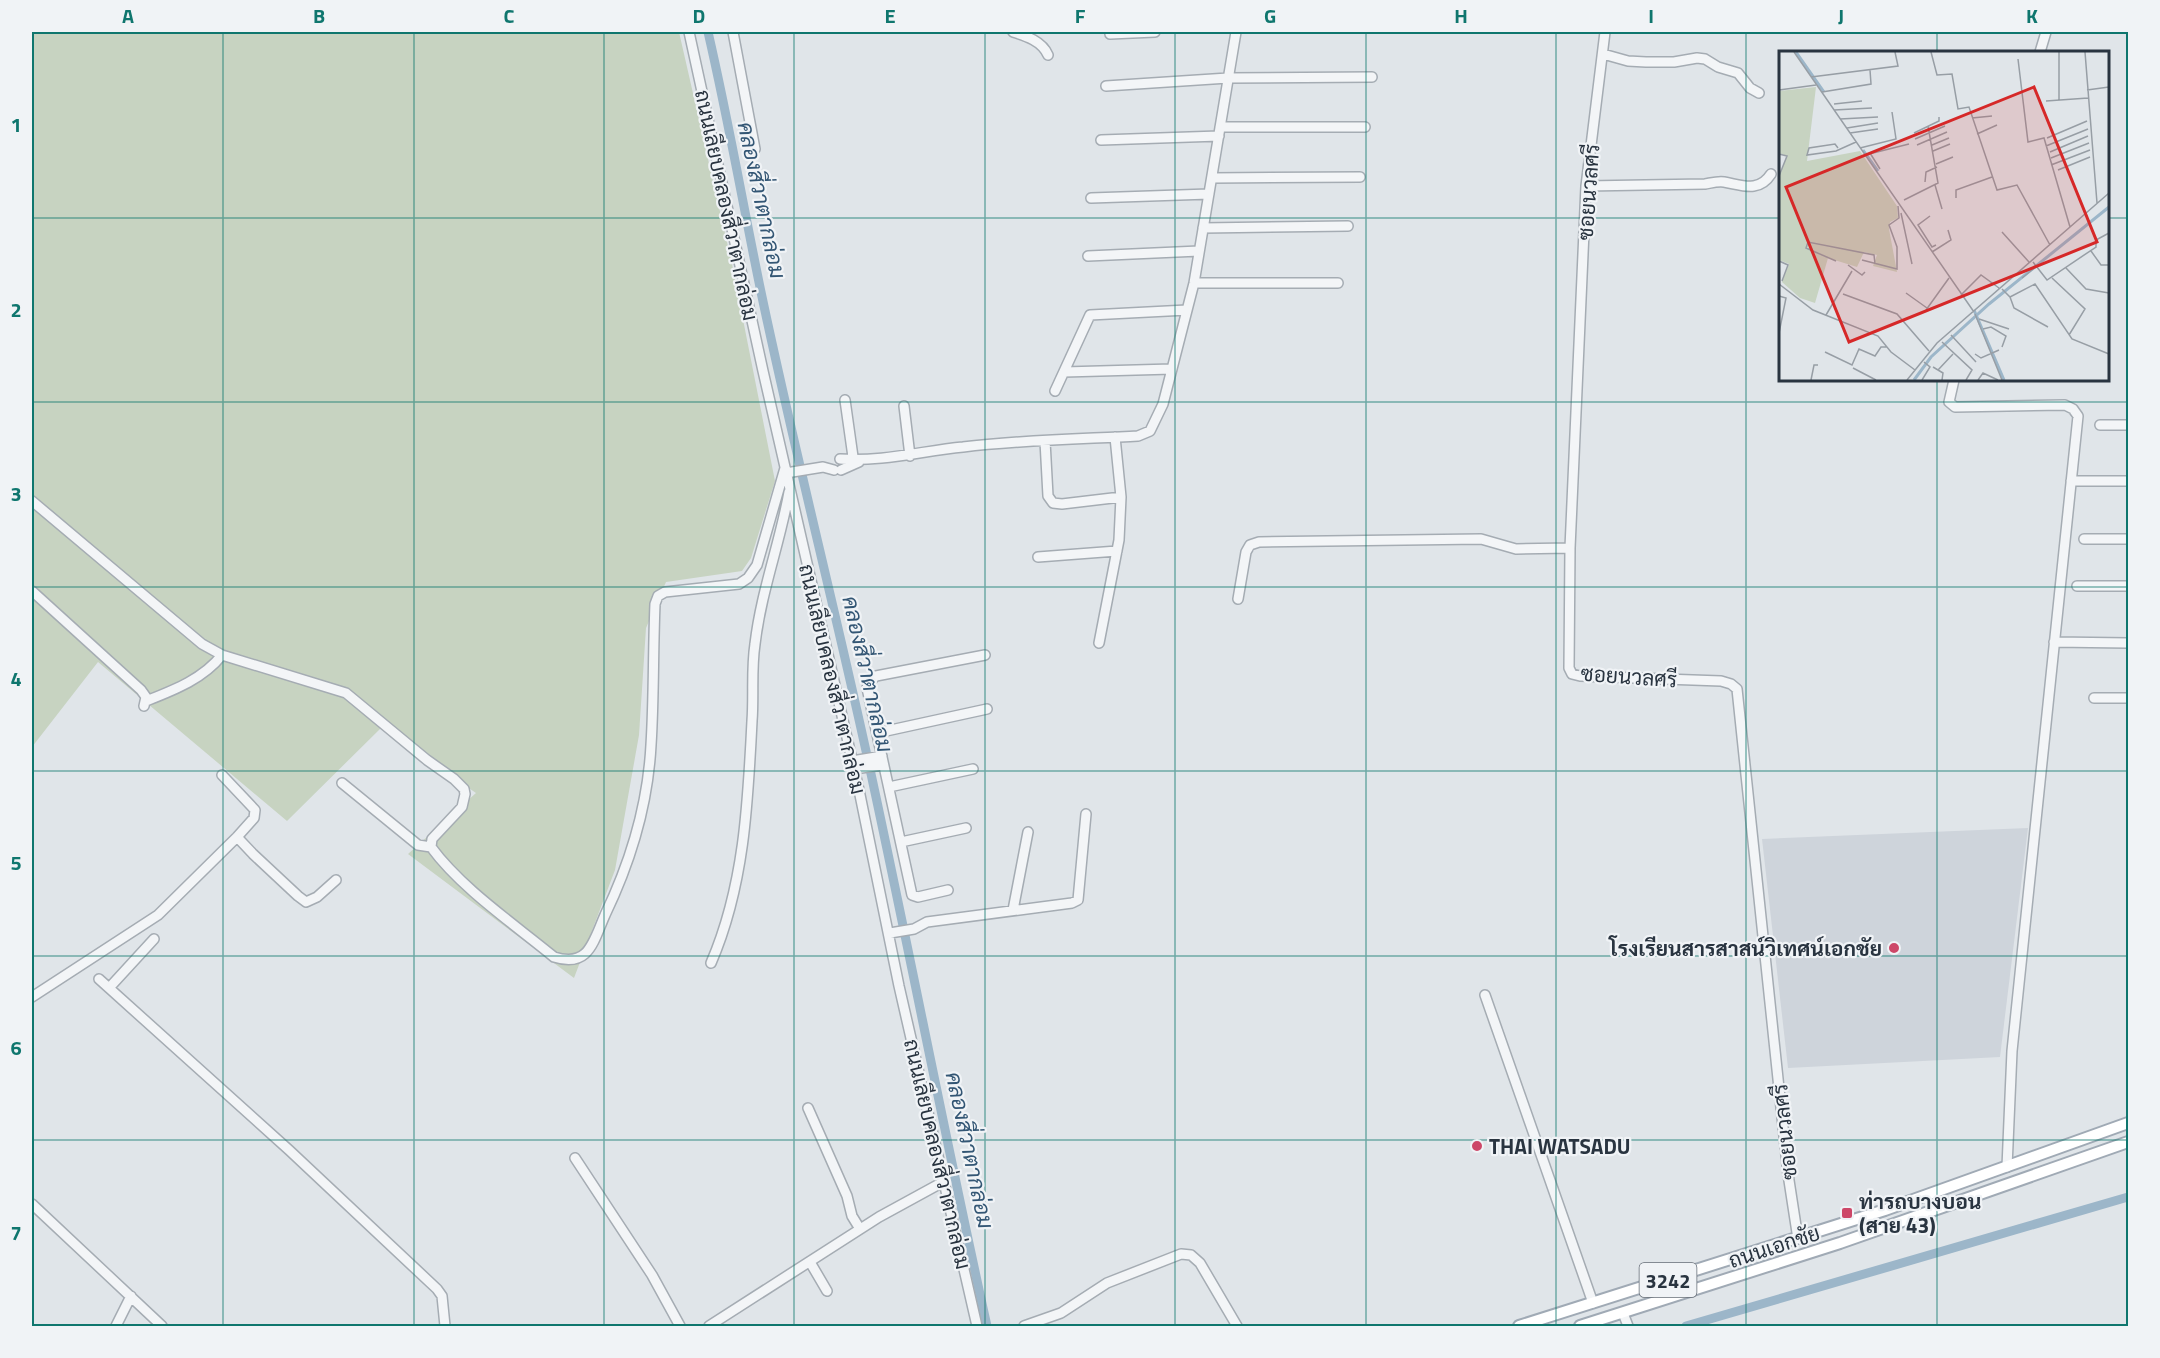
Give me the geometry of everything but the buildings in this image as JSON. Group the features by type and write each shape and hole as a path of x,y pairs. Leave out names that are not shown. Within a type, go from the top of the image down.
{"main road":[{"name":"ถนนเอกชัย","path":"1519,1326 1798,1239 2128,1123"},
{"name":"ถนนเอกชัย","path":"1580,1326 1917,1217 2128,1142"}],"street":[{"name":"ถนนเลียบคลองสี่วาตากล่อม","path":"689,32 789,487 894,933 943,1182 977,1326"},
{"path":"733,32 755,149"},
{"path":"1013,32 1028,37 1045,48 1048,55"},
{"path":"1110,34 1155,32"},
{"path":"342,783 418,845 431,847 456,876 554,957 567,961 577,960 585,955 614,897 638,828 646,789 651,746 654,604 658,596 665,592 739,584 748,578 757,565 786,471 910,456 962,447 1137,436 1150,431 1163,405 1194,283 1236,32"},
{"name":"ซอยนวลศรี","path":"1605,32 1586,186 1570,548 1569,668 1572,674 1580,676 1721,681 1737,688 1788,1174 1798,1239"},
{"path":"2040,51 2046,32"},
{"path":"1603,54 1628,61 1646,62 1705,59 1718,67 1738,73 1750,88 1759,93"},
{"path":"1106,86 1228,78 1372,77"},
{"path":"1101,140 1219,131 1365,128"},
{"path":"1586,186 1717,182 1735,186 1760,186 1767,182 1771,174"},
{"path":"1212,177 1360,177"},
{"path":"1091,198 1209,194"},
{"path":"1203,228 1348,226"},
{"path":"1088,256 1199,251"},
{"path":"1194,283 1338,283"},
{"path":"1055,391 1090,315 1187,310"},
{"path":"1064,372 1172,369"},
{"path":"1954,381 1949,402 1955,407 2065,405 2073,409 2078,416 2012,1051 2007,1167"},
{"path":"845,400 856,462"},
{"path":"904,406 910,456"},
{"path":"2100,425 2128,425"},
{"path":"1099,643 1117,550 1121,497 1116,437"},
{"path":"1045,441 1048,496 1053,503 1121,497"},
{"path":"2071,481 2128,481"},
{"path":"711,963 723,936 740,872 753,719 754,645 789,487"},
{"path":"32,501 202,644 222,655 346,693 427,760 454,779 464,789 462,807 432,839 431,847"},
{"path":"1238,599 1246,552 1250,545 1259,542 1481,538 1516,549 1570,548"},
{"path":"2084,539 2128,539"},
{"path":"1038,557 1117,550"},
{"path":"2077,586 2128,586"},
{"path":"32,591 141,690 145,704 197,678 214,665 222,655"},
{"path":"2054,642 2128,643"},
{"path":"948,890 918,897 912,895 889,787 878,761 877,733 867,688 869,682 876,676 985,655"},
{"path":"2094,698 2128,698"},
{"path":"877,733 987,709"},
{"path":"856,765 878,761"},
{"path":"889,787 973,769"},
{"path":"32,997 158,915 254,818 255,810 222,775"},
{"path":"894,933 914,929 927,922 1072,903 1078,900 1086,814"},
{"path":"902,842 966,828"},
{"path":"1013,910 1028,832"},
{"path":"237,837 298,897 306,902 317,897 336,879"},
{"path":"109,988 154,939"},
{"path":"99,979 289,1150 437,1289 442,1296 445,1326"},
{"path":"1485,995 1593,1303"},
{"path":"808,1108 846,1196 852,1216 860,1229"},
{"path":"575,1158 652,1275 680,1326"},
{"path":"709,1326 860,1229 943,1182"},
{"path":"32,1204 162,1326"},
{"path":"1024,1326 1061,1313 1107,1283 1180,1254 1191,1255 1200,1263 1236,1326"},
{"path":"810,1262 827,1291"},
{"path":"116,1326 131,1296"},
{"path":"1623,1313 1628,1326"}],"shaded area":[{"name":"โรงเรียนสารสาสน์วิเทศน์เอกชัย","path":"2028,828 2000,1057 1788,1068 1762,839"}],"green space":[{"path":"32,32 679,32 732,264 775,481 751,558 742,571 666,582 646,628 639,735 615,870 574,978 408,854 476,793 381,728 287,821 98,662 32,747"}],"waterway":[{"name":"คลองสี่วาตากล่อม","path":"708,32 761,292 868,760 987,1326"},
{"path":"1686,1326 2128,1197"}],"place":[{"name":"โรงเรียนสารสาสน์วิเทศน์เอกชัย","path":"1894,948"},
{"name":"THAI WATSADU","path":"1477,1146"},
{"name":"ท่ารถบางบอน (สาย 43)","path":"1847,1213"}]}
